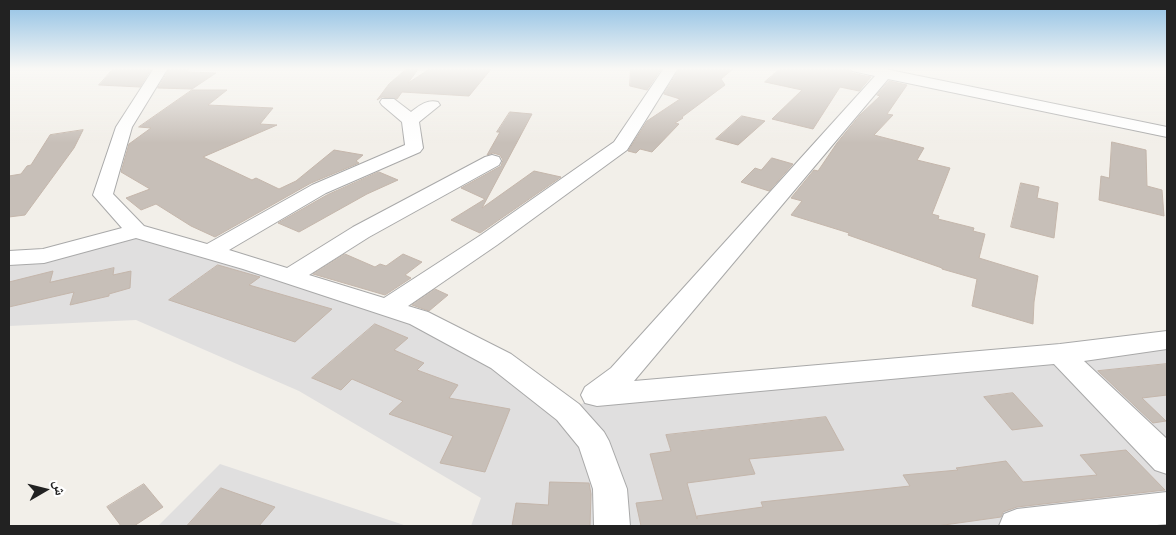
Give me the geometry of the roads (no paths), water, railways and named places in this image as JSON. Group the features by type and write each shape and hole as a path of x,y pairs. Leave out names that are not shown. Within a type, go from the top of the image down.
{"street":[{"path":"145,93 124,127 102,195 136,231 290,276 419,318 501,361 568,412 592,442 610,489 612,526"},
{"path":"387,308 489,240 621,146 655,93"},
{"path":"568,412 597,395 621,376 868,93"},
{"path":"977,93 1167,132"},
{"path":"210,252 319,189 414,148 410,120 388,102"},
{"path":"410,120 432,105"},
{"path":"290,276 361,232 492,161"},
{"path":"9,258 44,256 136,231"},
{"path":"597,395 1060,354 1167,340"},
{"path":"1060,354 1167,460"},
{"path":"1017,526 1167,508"}]}
